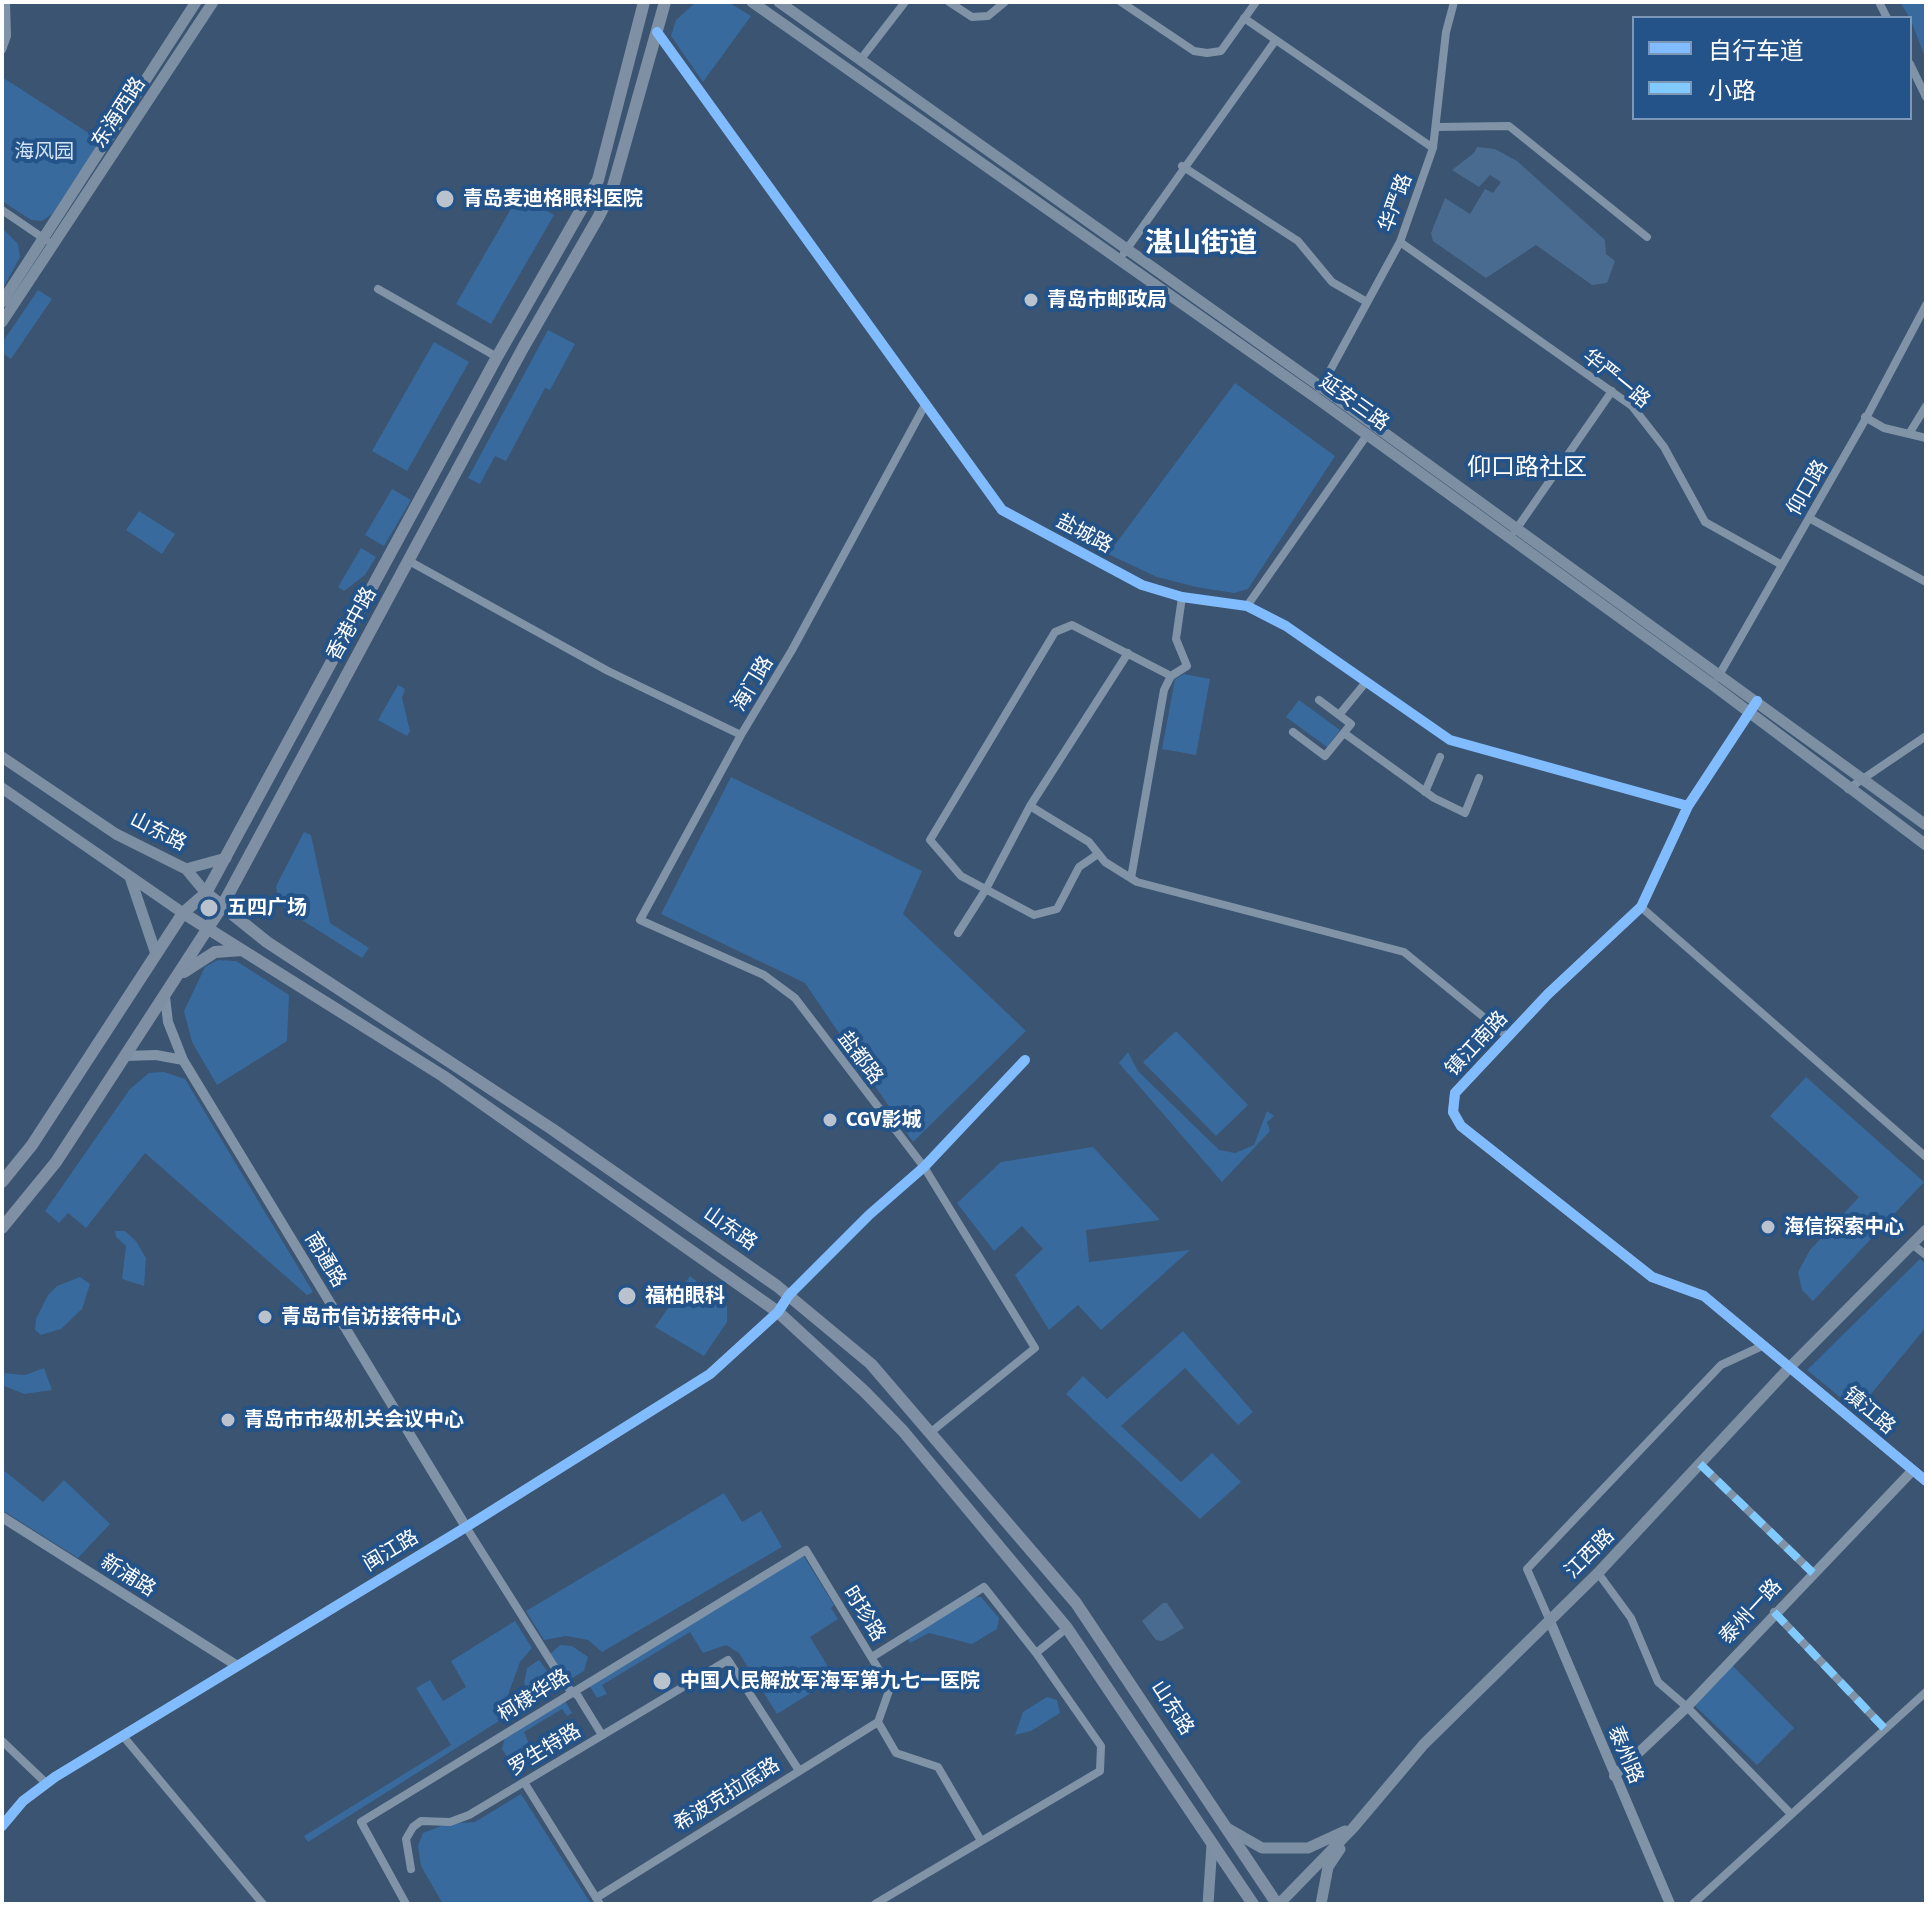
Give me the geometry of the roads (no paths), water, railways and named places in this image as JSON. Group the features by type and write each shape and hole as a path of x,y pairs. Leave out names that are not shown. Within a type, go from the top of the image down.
{"main road":[{"name":"东海西路","path":"2,322 48,241 196,2"},
{"name":"东海西路","path":"2,302 48,241 213,2"},
{"name":"香港中路","path":"2,1182 32,1145 183,913 206,893 497,357 598,180 644,2"},
{"path":"664,8 672,2"},
{"name":"延安三路","path":"752,2 1119,260 1318,392 1367,435 1513,534"},
{"name":"延安三路","path":"779,2 1127,248 1513,534 1716,679 1757,701 1926,825"},
{"name":"香港中路","path":"2,1228 56,1162 181,974 221,908 612,190 664,8"},
{"name":"延安三路","path":"1716,679 1750,713 1926,845"},
{"name":"山东路","path":"2,757 116,834 186,869 221,908 552,1129 789,1295 871,1364 1076,1603 1278,1904"},
{"name":"山东路","path":"2,788 131,880 421,1061 778,1312 903,1431 1067,1628 1253,1904"},
{"path":"186,869 226,858"},
{"path":"131,880 156,954"},
{"path":"181,974 215,952 242,950"},
{"name":"江西路","path":"1278,1904 1353,1828 1424,1744 1598,1573 1789,1368 1926,1230"},
{"path":"1226,1827 1262,1848 1308,1848 1353,1828"},
{"path":"1321,1904 1328,1867 1353,1828"},
{"path":"1208,1904 1212,1845"}],"street":[{"path":"2,50 7,36 6,2"},
{"path":"861,59 905,2"},
{"path":"949,2 972,17 988,16 1005,2"},
{"path":"1121,2 1194,51 1207,53 1221,51 1254,5"},
{"name":"华严路","path":"1318,392 1400,242 1433,148 1446,32 1454,2"},
{"path":"1244,18 1433,148"},
{"name":"盐城路","path":"657,32 1002,510 1142,585 1182,597 1247,606 1286,626 1450,740 1688,806"},
{"path":"1119,260 1182,166 1275,41"},
{"path":"1912,68 1926,97"},
{"path":"1436,127 1509,126 1647,237"},
{"path":"1182,166 1298,241 1332,282 1367,302"},
{"path":"2,210 48,241"},
{"name":"华严一路","path":"1400,242 1632,406 1664,447 1705,522 1782,565"},
{"path":"378,289 497,357"},
{"name":"仰口路","path":"1716,679 1926,305"},
{"path":"1513,534 1612,391"},
{"name":"海门路","path":"409,561 608,671 741,735 792,650 925,405"},
{"path":"1909,434 1926,406"},
{"path":"1865,417 1884,428 1926,438"},
{"path":"1247,606 1367,435"},
{"path":"1809,518 1926,582"},
{"path":"1131,878 1164,690 1171,676 1187,666 1176,639 1182,597"},
{"path":"1098,854 1079,867 1057,909 1034,915 961,876 930,840 1055,632 1072,625 1171,676"},
{"path":"958,933 986,889 1030,806 1128,653"},
{"path":"1339,715 1366,682"},
{"path":"1293,732 1325,756 1344,733 1351,724 1319,700"},
{"name":"镇江南路","path":"1757,701 1688,806 1641,907 1455,1093 1453,1112 1461,1126 1652,1277 1704,1296 1789,1368"},
{"path":"1344,733 1425,792 1465,813 1479,778"},
{"name":"盐都路","path":"741,735 729,763 640,920 764,975 795,998 924,1167 1035,1348 931,1432"},
{"path":"1848,789 1926,736"},
{"path":"1425,792 1440,757"},
{"path":"1030,806 1089,842 1098,854 1131,878 1404,952 1508,1037"},
{"path":"1641,907 1926,1157"},
{"name":"南通路","path":"165,997 168,1022 183,1060 466,1527"},
{"path":"126,1056 156,1055 183,1060"},
{"path":"869,1215 924,1167 1025,1060"},
{"path":"1912,1244 1926,1255"},
{"path":"789,1295 824,1259"},
{"name":"闽江路","path":"2,1826 23,1801 46,1783 710,1374 778,1312 789,1295"},
{"path":"1549,1619 1527,1569 1721,1365 1762,1346"},
{"name":"镇江路","path":"1789,1368 1926,1481"},
{"path":"1700,1464 1813,1573"},
{"name":"泰州一路","path":"1614,1776 1687,1707 1774,1612 1913,1470"},
{"name":"新浦路","path":"2,1517 236,1665"},
{"path":"466,1527 602,1735"},
{"name":"柯棣华路","path":"406,1904 361,1822 806,1550"},
{"name":"时珍路","path":"806,1550 890,1688 878,1722"},
{"path":"1598,1573 1631,1618 1658,1682 1687,1707 1791,1814"},
{"path":"872,1657 984,1587 1036,1653 1101,1746 1100,1771 980,1839 875,1904"},
{"path":"1774,1612 1885,1729"},
{"name":"泰州路","path":"1549,1619 1666,1902"},
{"path":"1036,1653 1067,1628"},
{"name":"罗生特路","path":"411,1869 406,1839 421,1821 459,1820 728,1660 798,1769"},
{"path":"1693,1904 1926,1692"},
{"path":"878,1722 896,1753 938,1767 980,1839"},
{"name":"希波克拉底路","path":"598,1901 798,1769 878,1722"},
{"path":"123,1736 263,1904"},
{"path":"2,1741 46,1783"},
{"path":"524,1782 598,1901"}],"tunnel":[{"path":"824,1259 869,1215"}],"place":[{"name":"青岛麦迪格眼科医院","path":"445,199"},
{"name":"青岛市邮政局","path":"1031,300"},
{"name":"五四广场","path":"209,908"},
{"name":"CGV影城","path":"830,1120"},
{"name":"海信探索中心","path":"1768,1227"},
{"name":"福柏眼科","path":"627,1296"},
{"name":"青岛市信访接待中心","path":"265,1317"},
{"name":"青岛市市级机关会议中心","path":"228,1420"},
{"name":"中国人民解放军海军第九七一医院","path":"662,1681"}],"district":[{"name":"湛山街道","path":"1201,244"},
{"name":"仰口路社区","path":"1527,468"}],"park label":[{"name":"海风园","path":"44,152"}]}
